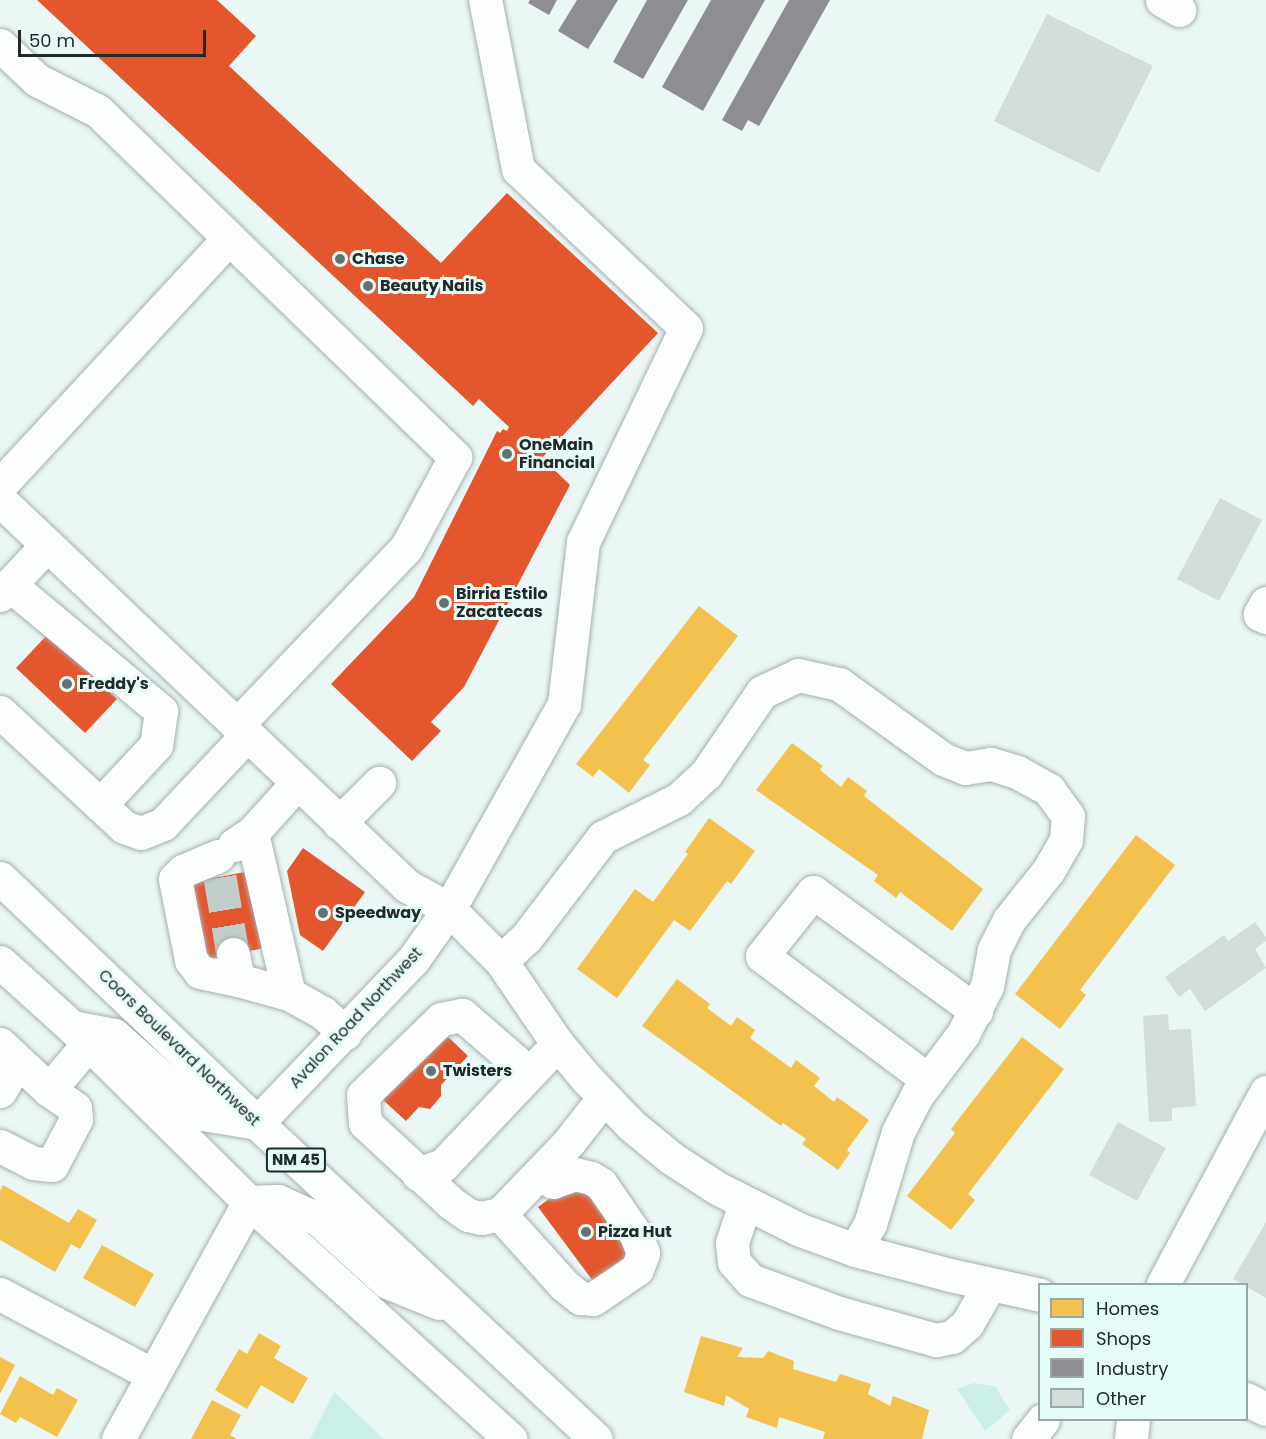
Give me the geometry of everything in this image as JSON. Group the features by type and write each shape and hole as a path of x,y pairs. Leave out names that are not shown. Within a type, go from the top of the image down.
{"main road":[{"name":"Avalon Road Northwest","path":"257,1123 413,960 449,909 564,704 583,542 686,328 518,169 485,0"},
{"path":"0,45 37,80 98,111 455,457 406,548 242,730 162,824 141,833 124,827 0,712"},
{"path":"0,485 230,238"},
{"path":"0,500 406,886 449,909 501,961 557,1043 604,1097 631,1125 671,1158 745,1203 798,1229 855,1250 1038,1295"},
{"path":"47,545 5,590 161,711 156,745 100,805"},
{"path":"1266,603 1260,614 1266,617"},
{"path":"501,961 526,938 603,837 679,799 706,774 762,692 798,675 839,684 943,759 965,768 991,764 1017,772 1049,789 1068,816 1066,840 1048,871 1009,920 994,950 987,986 963,1034 917,1095 898,1132 870,1224 855,1250"},
{"path":"297,783 219,867 183,871 175,879 191,960 200,972 235,967 322,1013 345,1033"},
{"path":"339,823 379,783"},
{"path":"252,833 289,994"},
{"name":"Coors Boulevard Northwest","path":"0,878 257,1123 596,1439"},
{"path":"928,1080 762,956 813,892 976,1011"},
{"path":"0,962 80,1036 249,1202 510,1439"},
{"path":"529,1073 462,1015 441,1019 363,1095 366,1122 418,1174 468,1215 481,1218 500,1214 568,1142 604,1097"},
{"path":"80,1036 114,1035 203,1114 257,1123"},
{"path":"50,1090 80,1036"},
{"path":"418,1174 443,1165 557,1043"},
{"path":"0,1091 9,1052 50,1090 75,1108 76,1119 52,1165 33,1163 0,1146"},
{"path":"1164,1283 1266,1092"},
{"path":"500,1214 564,1286 580,1298 593,1299 638,1269 643,1254 636,1235 601,1184 591,1178 575,1174 553,1182 538,1174"},
{"path":"249,1202 278,1201 318,1219 387,1282 457,1311"},
{"path":"118,1439 151,1374 249,1202"},
{"path":"745,1203 732,1243 734,1262 750,1280 839,1313 936,1340 952,1337 967,1324 990,1284"},
{"path":"0,1294 151,1374"},
{"path":"1248,1400 1266,1409"},
{"path":"1028,1439 1042,1421"},
{"path":"1131,1439 1133,1421"}],"shaded area":[{"path":"974,1383 995,1386 1010,1410 985,1431 957,1389"},
{"path":"334,1392 384,1439 310,1439"}],"building: Homes":[{"path":"699,606 738,636 643,760 650,765 629,793 599,769 593,777 576,764"},
{"path":"792,743 823,766 820,770 841,787 848,777 867,791 864,796 983,889 952,931 900,892 896,898 874,881 878,875 756,790"},
{"path":"709,818 755,851 731,884 727,881 690,931 674,920 617,998 577,969 635,889 653,902 688,854 685,852"},
{"path":"1136,835 1175,865 1080,990 1086,995 1060,1029 1015,994"},
{"path":"677,979 710,1004 707,1008 731,1026 737,1017 755,1030 750,1038 791,1068 796,1060 820,1078 814,1086 834,1102 837,1097 869,1120 847,1150 850,1153 838,1170 802,1144 806,1139 783,1123 781,1126 642,1026"},
{"path":"1022,1037 1064,1069 968,1194 975,1200 951,1230 907,1196 955,1133 951,1129"},
{"path":"3,1185 69,1223 78,1209 97,1220 80,1249 71,1244 55,1272 0,1240 0,1191"},
{"path":"102,1245 154,1274 135,1307 83,1278"},
{"path":"259,1333 281,1346 274,1358 308,1378 293,1404 261,1385 247,1409 215,1390 239,1349 247,1354"},
{"path":"701,1336 743,1348 737,1357 763,1358 768,1351 794,1361 793,1369 836,1382 840,1374 871,1384 868,1394 890,1406 893,1396 929,1410 922,1439 823,1439 825,1432 779,1417 777,1428 746,1417 749,1409 726,1395 724,1406 684,1392"},
{"path":"0,1357 15,1365 0,1394"},
{"path":"20,1376 53,1395 57,1388 78,1400 57,1437 20,1417 16,1423 0,1414"},
{"path":"212,1400 241,1415 230,1435 237,1439 191,1439"}],"building: Shops":[{"path":"37,0 217,0 256,36 229,66 441,263 507,193 658,333 542,458 570,485 464,687 431,722 441,731 412,761 331,684 414,597 497,431 500,433 503,429 507,431 509,427 479,399 473,406"},
{"name":"Freddy's","path":"48,634 117,699 85,733 16,668"},
{"name":"Speedway","path":"303,848 365,892 323,951 300,935 287,871"},
{"path":"250,871 265,948 197,961 183,884"},
{"name":"Twisters","path":"444,1033 468,1056 441,1085 441,1096 430,1109 419,1107 406,1121 382,1099"},
{"name":"Pizza Hut","path":"577,1179 634,1257 596,1285 538,1207"}],"building: Industry":[{"path":"530,0 557,0 549,15 528,3"},
{"path":"577,0 618,0 588,49 558,31"},
{"path":"647,0 688,0 643,79 613,62"},
{"path":"711,0 765,0 703,111 662,87"},
{"path":"789,0 830,0 759,126 748,120 742,131 722,120"}],"building: Other":[{"path":"1047,14 1153,66 1099,173 994,121"},
{"path":"1220,498 1262,520 1219,601 1177,579"},
{"path":"1255,922 1266,937 1266,941 1255,949 1266,968 1205,1011 1190,989 1179,997 1165,977 1224,935 1228,941"},
{"path":"1168,1014 1169,1030 1191,1029 1196,1106 1172,1108 1172,1121 1149,1122 1143,1016"},
{"path":"1118,1122 1166,1148 1137,1201 1089,1175"},
{"path":"1266,1222 1266,1298 1248,1288 1248,1283 1240,1283 1233,1279"}],"tunnel":[{"path":"220,877 233,954"}],"place":[{"name":"Chase","path":"340,259"},
{"name":"Beauty Nails","path":"368,286"},
{"name":"OneMain Financial","path":"507,454"},
{"name":"Birria Estilo Zacatecas","path":"444,603"},
{"name":"Freddy's","path":"67,684"},
{"name":"Speedway","path":"323,913"},
{"name":"Twisters","path":"431,1071"},
{"name":"Pizza Hut","path":"586,1232"}]}
